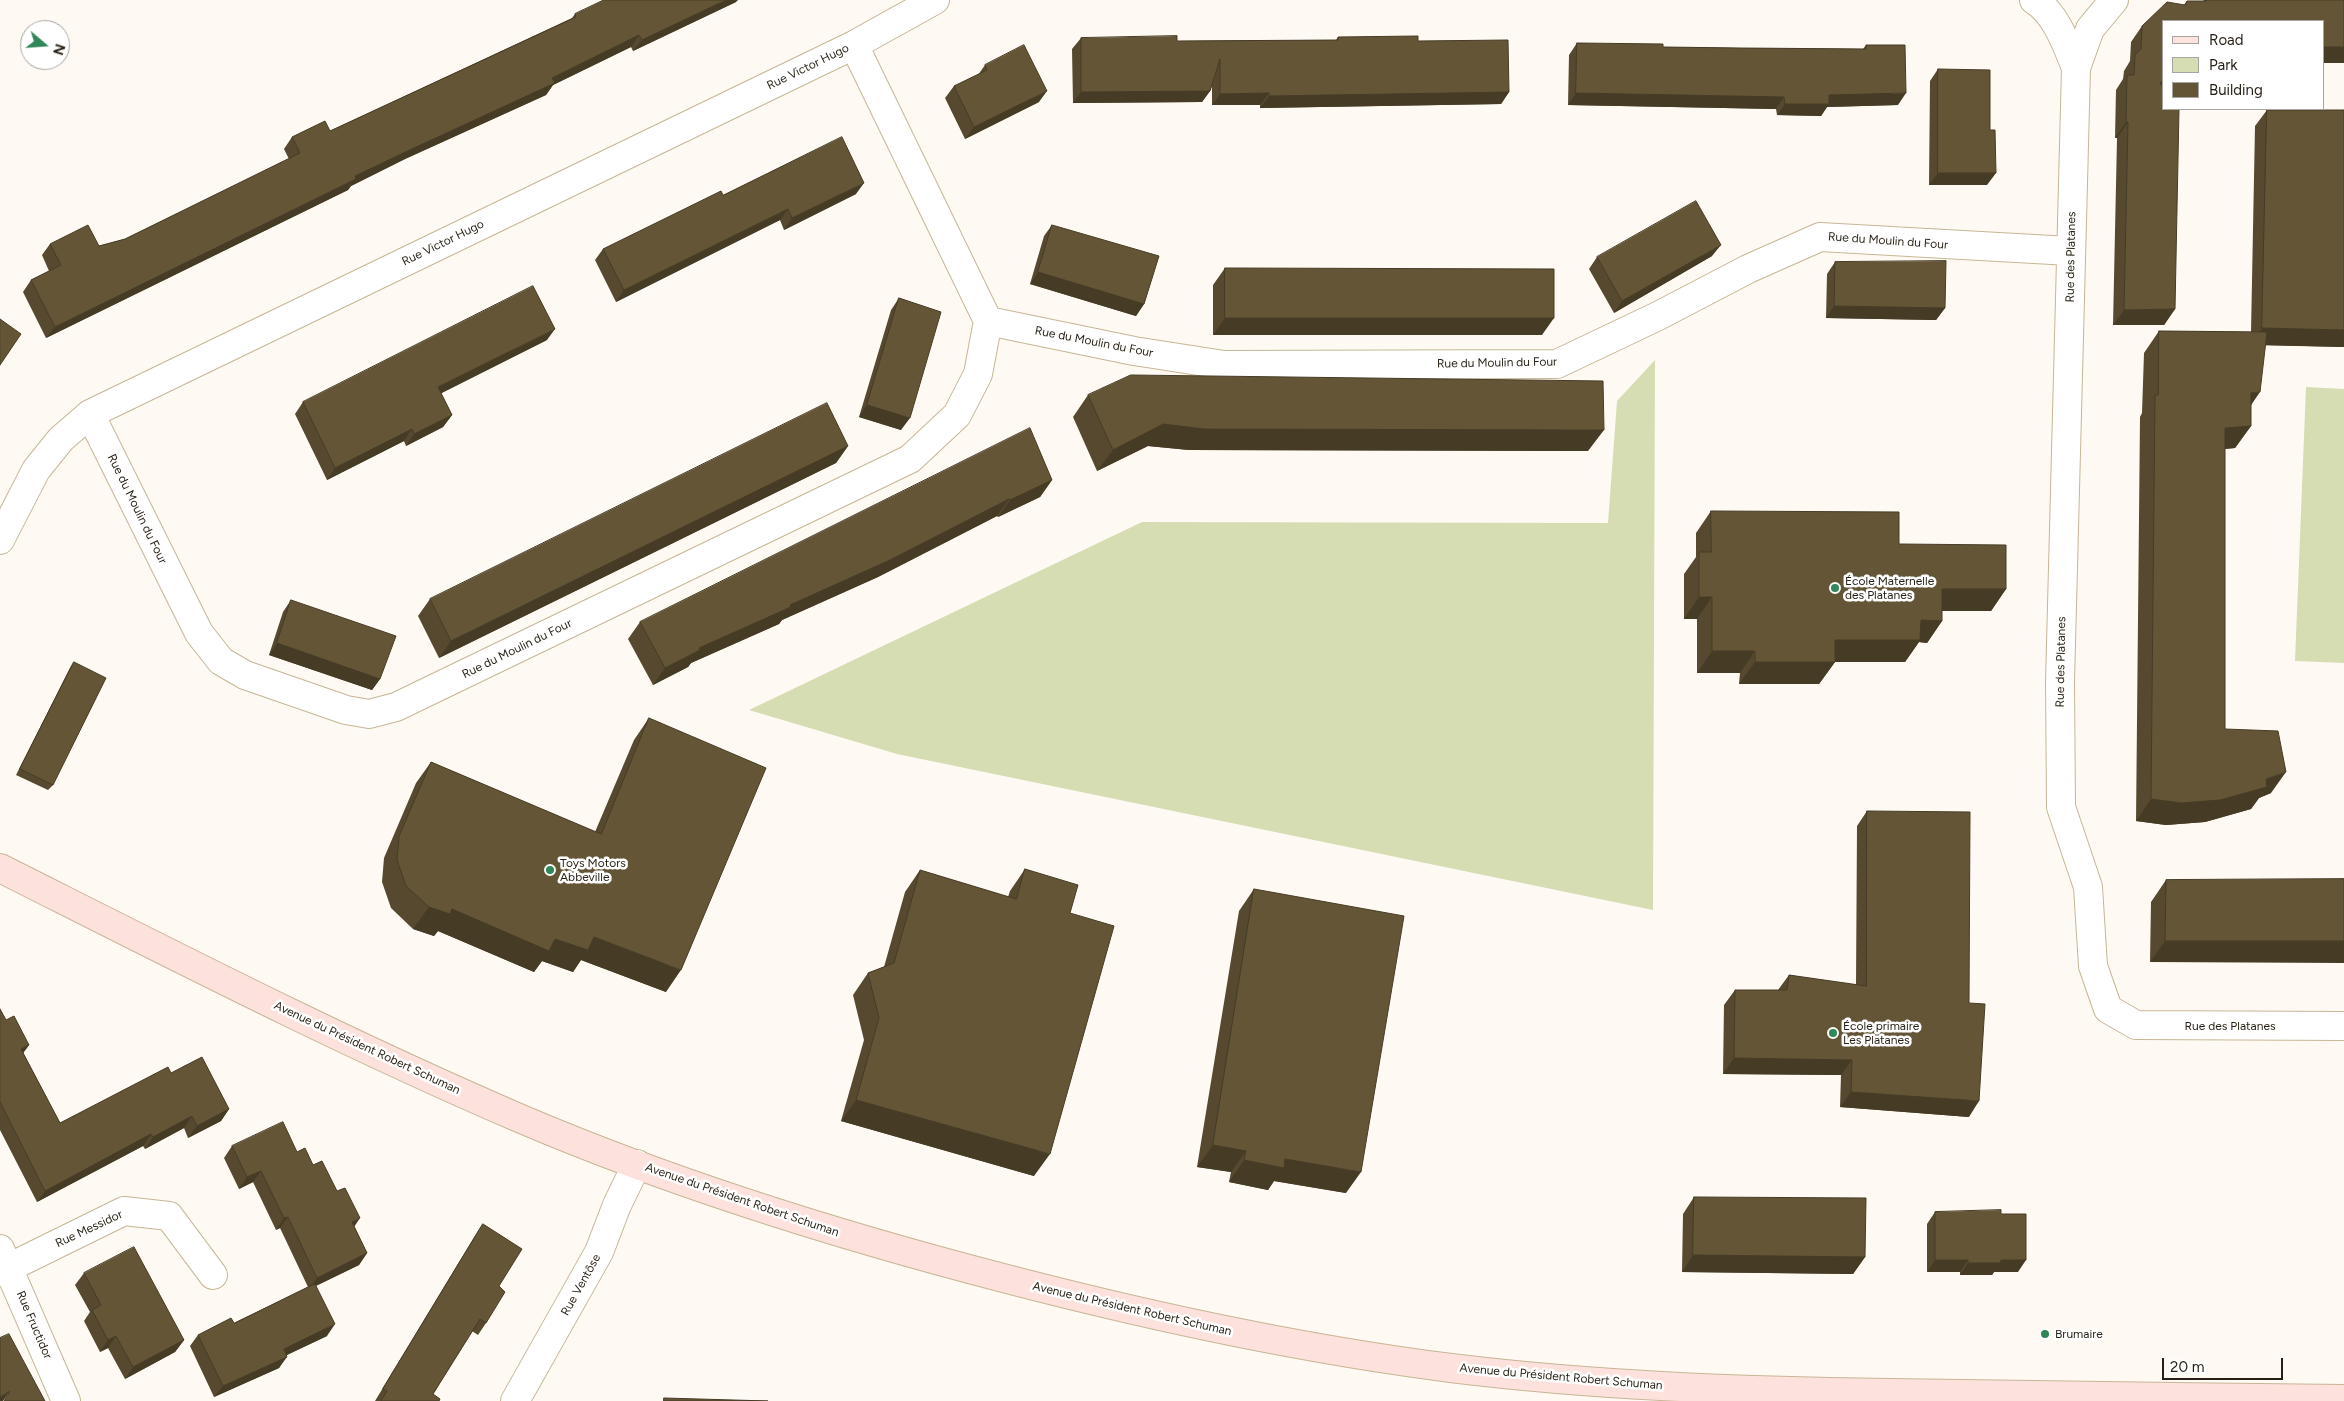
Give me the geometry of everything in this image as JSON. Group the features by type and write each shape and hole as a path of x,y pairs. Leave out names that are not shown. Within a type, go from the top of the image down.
{"street":[{"name":"Rue Victor Hugo","path":"0,540 36,470 60,439 90,414 854,45 935,0"},
{"name":"Rue des Platanes","path":"2034,0 2041,4 2061,33 2076,68"},
{"name":"Rue des Platanes","path":"2114,0 2090,28 2076,68 2060,682 2061,807 2088,886 2093,966 2108,1009 2136,1025 2344,1026"},
{"path":"854,45 988,321"},
{"name":"Rue du Moulin du Four","path":"90,414 198,633 221,661 245,675 346,710 369,714 396,707 910,459 957,415 978,374 988,321 1134,352 1224,364 1557,364 1658,316 1748,269 1820,237 2070,251"},
{"name":"Avenue du Président Robert Schuman","path":"0,868 254,996 407,1068 524,1120 637,1164 796,1220 950,1265 1104,1304 1235,1334 1449,1368 1727,1396 2344,1399"},
{"name":"Rue Ventôse","path":"515,1401 599,1252 617,1205 637,1164"},
{"name":"Rue Messidor","path":"3,1263 124,1211 169,1216 213,1275"},
{"name":"Rue Fructidor","path":"3,1263 66,1401"}],"green space":[{"path":"1655,360 1653,910 897,754 749,710 1142,522 1608,523 1617,401"},
{"path":"2306,387 2344,389 2344,663 2295,661"}],"building":[{"path":"604,0 726,0 642,40 639,35 552,78 555,83 355,176 356,179 55,327 31,280 61,265 50,244 88,225 99,246 125,239 300,153 292,137 325,121 330,131 576,17 575,14"},
{"path":"2344,0 2344,47 2324,47 2324,20 2162,20 2162,82 2160,83 2162,86 2162,110 2179,110 2175,309 2124,310 2128,122 2126,122 2127,75 2134,75 2135,55 2141,49 2142,26 2167,2 2185,5 2187,1"},
{"path":"1177,36 1177,41 1338,40 1338,37 1418,36 1418,41 1508,40 1509,92 1269,96 1269,93 1220,94 1220,59 1210,91 1081,92 1081,38"},
{"path":"1577,43 1663,44 1663,47 1866,49 1866,45 1905,45 1906,93 1829,95 1829,104 1785,104 1784,97 1576,93"},
{"path":"1024,45 1047,91 974,127 954,86 987,70 985,65"},
{"path":"1938,69 1990,70 1990,130 1995,130 1996,173 1938,173"},
{"path":"2267,110 2344,110 2344,330 2262,328"},
{"path":"842,137 864,183 792,218 788,209 624,290 603,249 721,191 723,195"},
{"path":"1696,201 1721,245 1622,301 1597,257"},
{"path":"1052,225 1159,256 1144,304 1038,272"},
{"path":"1946,261 1945,308 1834,306 1835,262"},
{"path":"1225,268 1554,269 1554,318 1225,318"},
{"path":"533,286 555,329 438,387 452,415 414,434 412,429 335,468 303,402"},
{"path":"899,298 941,312 910,418 867,405"},
{"path":"0,319 21,334 0,365"},
{"path":"2159,331 2267,332 2260,392 2251,393 2251,426 2225,428 2225,729 2278,731 2286,772 2266,779 2267,787 2220,800 2181,803 2151,799 2155,395 2158,395"},
{"path":"1131,375 1603,381 1604,430 1204,429 1163,424 1113,450 1088,395"},
{"path":"827,403 848,446 451,641 430,599"},
{"path":"1030,428 1052,480 1009,499 890,560 699,648 700,650 665,668 640,622"},
{"path":"1711,511 1899,512 1899,544 2006,545 2006,589 1942,589 1942,621 1921,620 1920,640 1835,640 1835,662 1755,662 1755,651 1712,651 1712,597 1699,597 1699,552 1711,552"},
{"path":"291,600 396,636 380,679 277,643"},
{"path":"74,662 106,678 53,785 20,769"},
{"name":"Toys Motors Abbeville","path":"649,718 766,768 681,970 594,937 588,950 555,939 549,951 452,909 450,914 429,907 406,886 397,860 399,836 431,762 601,834"},
{"path":"1867,811 1970,812 1969,1003 1985,1004 1979,1101 1851,1092 1852,1060 1734,1058 1735,990 1787,990 1789,975 1866,986"},
{"path":"1025,869 1078,885 1070,913 1114,926 1050,1154 856,1100 879,1018 868,973 894,963 920,870 1016,899"},
{"path":"2344,879 2344,941 2165,941 2166,880"},
{"path":"1254,889 1404,916 1361,1172 1285,1159 1284,1168 1244,1160 1246,1151 1213,1145"},
{"path":"0,1009 6,1020 14,1016 29,1045 21,1049 60,1123 168,1067 171,1073 202,1057 229,1109 197,1126 192,1116 153,1137 151,1134 45,1191 0,1102"},
{"path":"283,1122 297,1152 305,1148 313,1165 322,1161 337,1191 345,1188 360,1218 352,1222 367,1253 317,1278 288,1217 284,1218 261,1171 247,1177 232,1146"},
{"path":"1694,1197 1866,1198 1865,1257 1693,1255"},
{"path":"2001,1210 2001,1214 2026,1214 2026,1260 2001,1260 2000,1263 1968,1263 1968,1260 1935,1260 1935,1212"},
{"path":"483,1224 522,1249 499,1286 505,1292 486,1323 480,1319 433,1394 440,1399 439,1401 381,1401 387,1391 383,1389"},
{"path":"134,1247 184,1340 133,1367 116,1336 108,1340 92,1310 101,1305 84,1273"},
{"path":"315,1284 335,1324 284,1349 287,1357 223,1386 198,1335 231,1318 234,1323"},
{"path":"9,1334 45,1401 4,1401 10,1391 0,1397 0,1338"},
{"path":"664,1398 768,1401 664,1401"}],"place":[{"name":"École Maternelle des Platanes","path":"1835,588"},
{"name":"Toys Motors Abbeville","path":"550,870"},
{"name":"École primaire Les Platanes","path":"1833,1033"},
{"name":"Brumaire","path":"2045,1334"}]}
